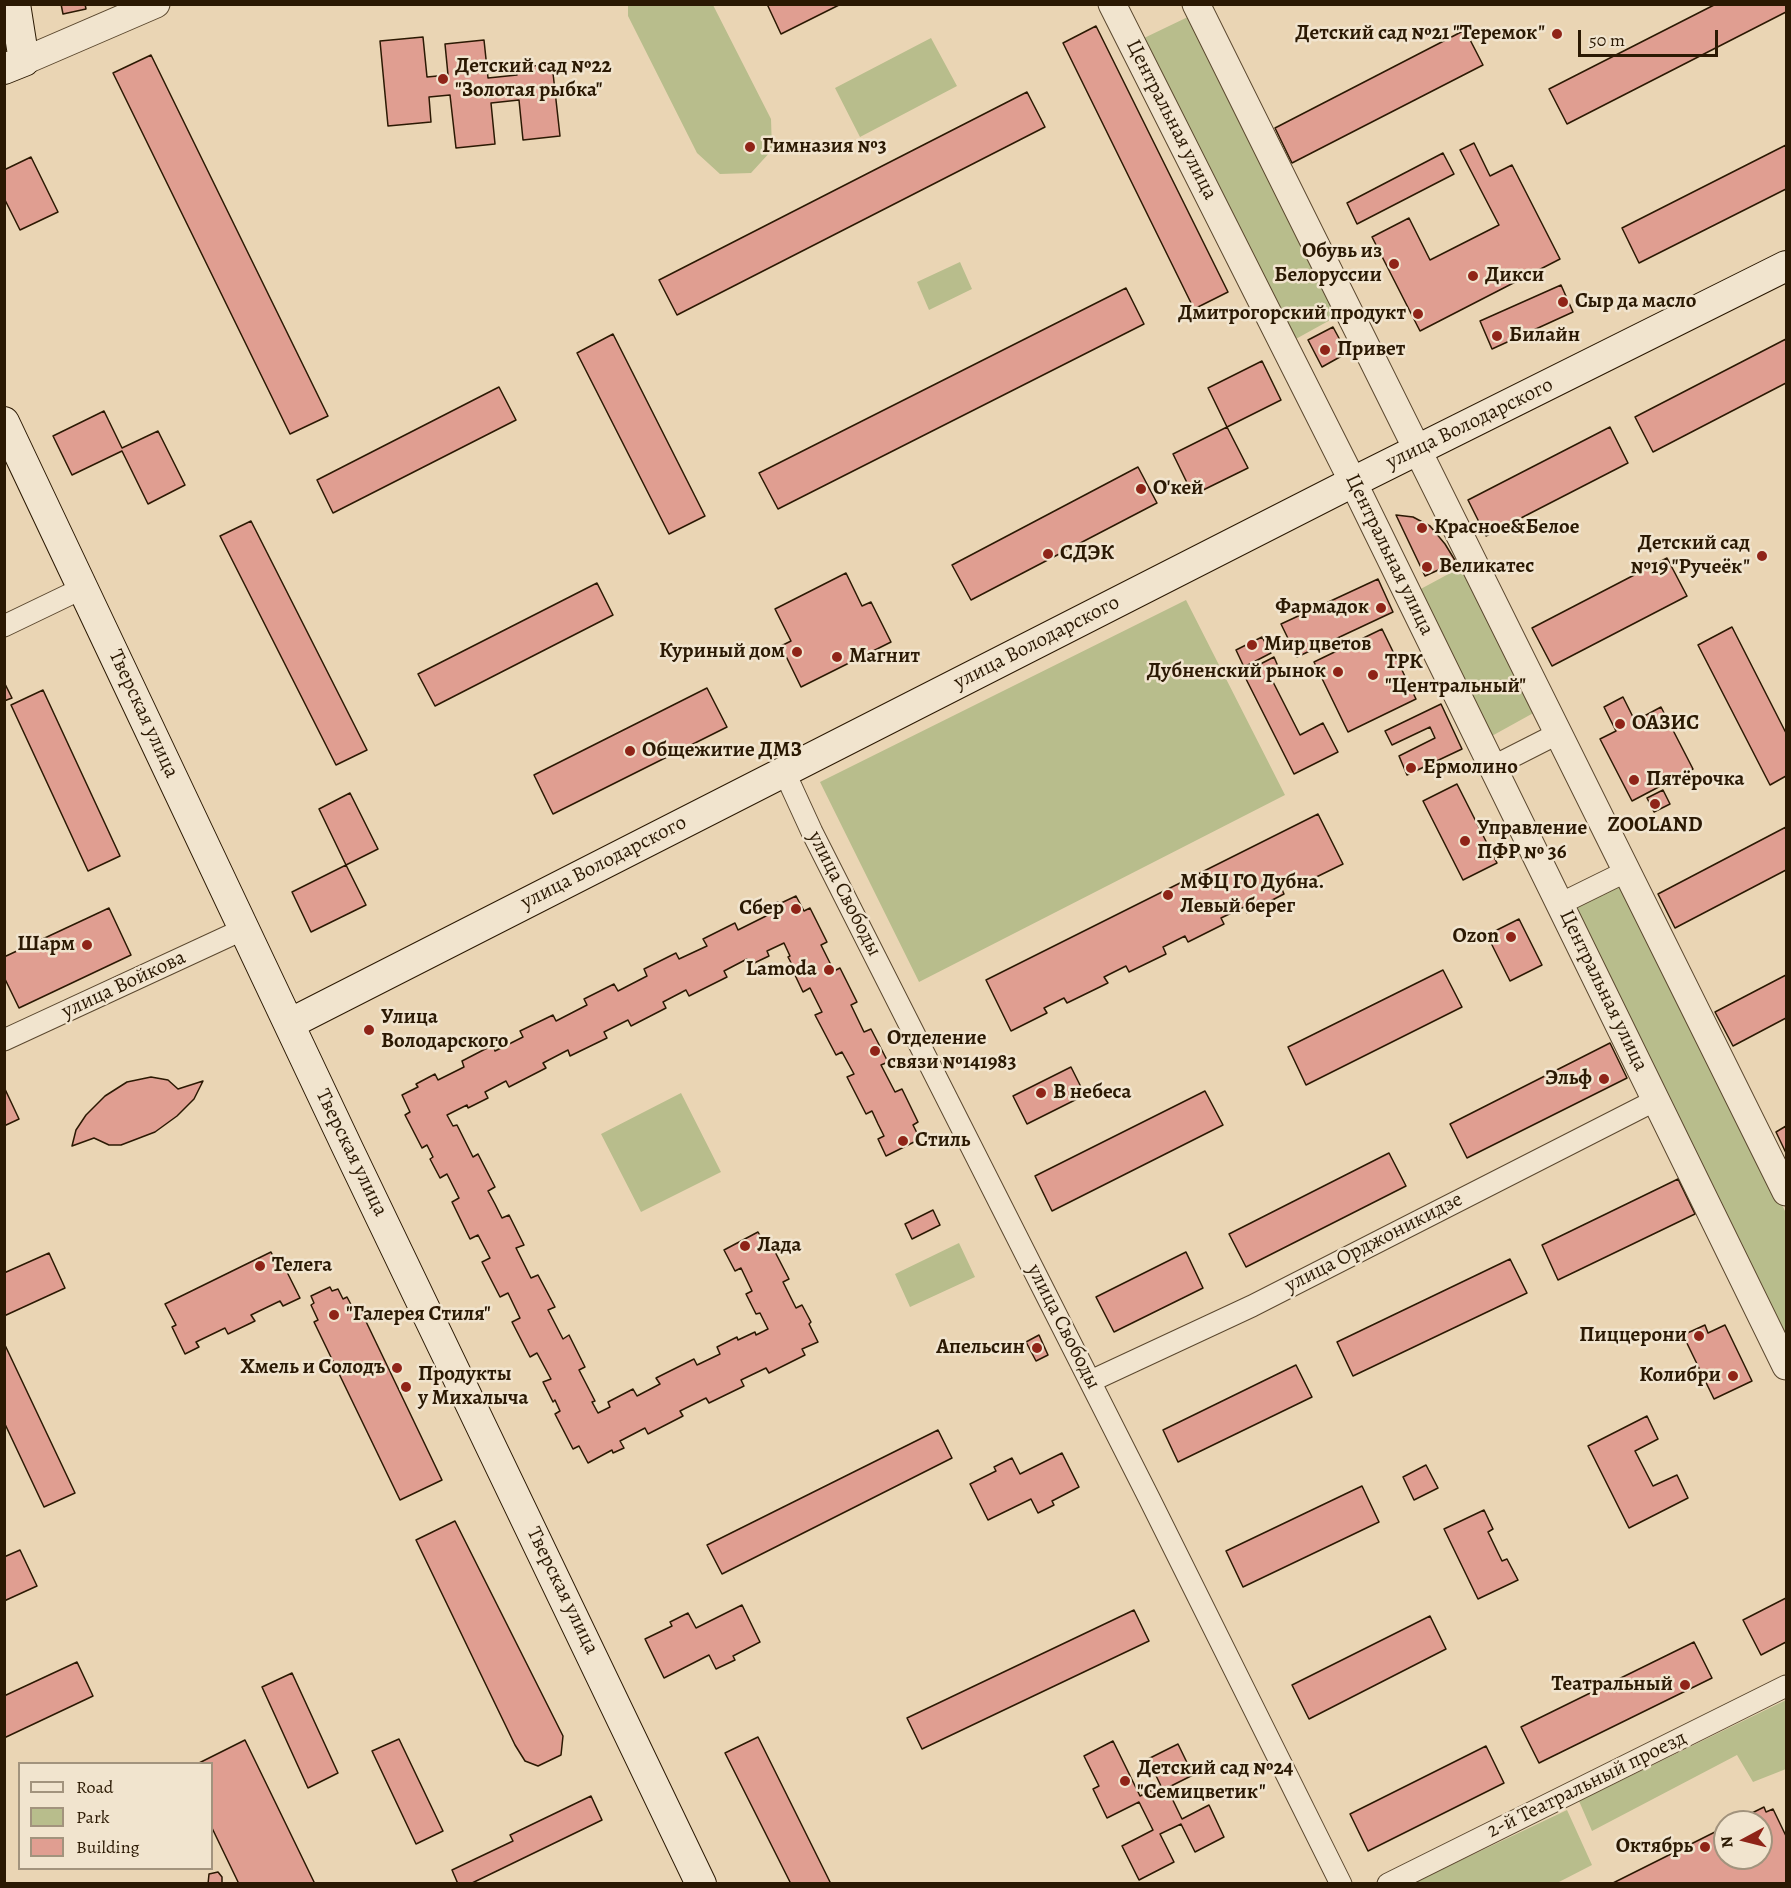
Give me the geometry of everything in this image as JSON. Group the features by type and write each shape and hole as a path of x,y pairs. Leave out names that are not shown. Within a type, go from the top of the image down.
{"main road":[{"path":"14,65 15,4"},
{"name":"улица Володарского","path":"289,1024 1353,482 1786,266"},
{"name":"Тверская улица","path":"4,422 289,1024 701,1884"}],"street":[{"path":"14,65 156,4"},
{"path":"1196,4 1786,1192"},
{"name":"Центральная улица","path":"1116,6 1353,482 1786,1366"},
{"path":"4,626 83,588"},
{"path":"1492,767 1559,733"},
{"name":"улица Свободы","path":"784,771 818,843 1341,1884"},
{"path":"1560,904 1627,871"},
{"name":"улица Войкова","path":"4,1040 244,929"},
{"name":"улица Орджоникидзе","path":"1090,1381 1252,1305 1656,1100"},
{"name":"2-й Театральный проезд","path":"1388,1884 1786,1686"}],"green space":[{"path":"628,5 713,5 771,119 772,150 751,173 720,174 697,153 628,16"},
{"path":"1192,15 1341,314 1294,340 1142,39"},
{"path":"931,38 957,86 860,137 835,88"},
{"path":"960,262 972,289 929,310 917,282"},
{"path":"1467,564 1537,711 1490,737 1417,591"},
{"path":"1186,600 1285,795 919,982 820,782"},
{"path":"1622,883 1786,1213 1786,1340 1575,906"},
{"path":"681,1093 721,1172 641,1212 601,1134"},
{"path":"959,1243 975,1277 910,1307 895,1274"},
{"path":"1786,1700 1786,1769 1753,1782 1737,1755 1592,1831 1579,1801"},
{"path":"1567,1810 1592,1865 1557,1883 1413,1883"}],"building":[{"path":"61,4 85,4 86,9 63,14"},
{"path":"767,4 839,4 839,5 781,34"},
{"path":"1716,4 1786,4 1786,12 1567,124 1549,89"},
{"path":"1096,26 1228,292 1194,309 1063,43"},
{"path":"1465,30 1483,65 1292,163 1275,128"},
{"path":"423,37 427,77 448,75 445,44 484,40 488,78 517,75 516,68 552,64 560,136 523,140 519,100 491,103 495,144 456,148 450,95 429,97 431,122 388,126 380,41"},
{"path":"151,55 328,416 290,434 113,73"},
{"path":"1027,92 1045,127 677,315 659,280"},
{"path":"1474,143 1490,176 1512,165 1560,259 1420,331 1372,237 1409,218 1430,260 1499,225 1460,150"},
{"path":"1786,145 1786,189 1639,263 1622,228"},
{"path":"1443,153 1454,174 1357,224 1347,203"},
{"path":"31,157 58,212 20,230 4,198 4,170"},
{"path":"1561,285 1573,312 1492,349 1480,321"},
{"path":"1126,288 1144,324 778,509 759,473"},
{"path":"1333,327 1347,353 1322,367 1308,340"},
{"path":"613,334 705,516 669,534 577,353"},
{"path":"1786,339 1786,383 1653,452 1635,417"},
{"path":"1262,361 1281,400 1227,427 1208,388"},
{"path":"499,387 516,420 333,513 317,480"},
{"path":"104,411 122,448 158,431 185,485 148,504 122,451 72,475 53,436"},
{"path":"1227,427 1248,468 1193,495 1173,454"},
{"path":"1610,427 1628,463 1486,536 1468,500"},
{"path":"1138,467 1157,503 971,600 952,565"},
{"path":"1396,515 1413,517 1430,526 1456,562 1425,576"},
{"path":"251,521 367,750 336,765 220,536"},
{"path":"1667,558 1687,596 1552,666 1532,628"},
{"path":"846,573 862,606 871,602 891,642 801,687 781,646 791,641 775,609"},
{"path":"1378,579 1393,612 1297,657 1281,624"},
{"path":"597,583 613,615 435,706 418,674"},
{"path":"1732,627 1786,733 1786,776 1770,785 1698,645"},
{"path":"1382,629 1416,699 1348,732 1314,662"},
{"path":"1262,637 1271,653 1244,667 1236,650"},
{"path":"1274,657 1280,671 1270,676 1300,735 1323,723 1338,752 1294,774 1243,673"},
{"path":"4,682 12,698 4,701"},
{"name":"Общежитие ДМЗ","path":"707,688 727,727 553,814 534,775"},
{"path":"43,690 120,856 88,871 11,705"},
{"path":"1623,697 1635,721 1661,707 1693,769 1632,801 1600,739 1616,731 1604,707"},
{"path":"1441,704 1462,749 1407,775 1399,756 1435,738 1430,727 1392,745 1385,731"},
{"name":"Управление ПФР № 36","path":"1457,784 1497,863 1463,880 1423,801"},
{"path":"1663,790 1670,804 1654,812 1647,798"},
{"path":"350,793 378,849 346,865 319,809"},
{"path":"1318,814 1343,864 1304,883 1301,877 1281,887 1284,894 1247,913 1244,907 1221,918 1224,924 1188,942 1185,936 1163,947 1166,954 1129,972 1126,966 1104,977 1108,983 1067,1003 1064,998 1044,1008 1047,1013 1011,1031 986,980"},
{"path":"1786,827 1786,870 1675,928 1658,894"},
{"path":"346,865 366,905 311,932 292,892"},
{"path":"796,896 804,911 810,908 827,942 821,945 834,971 840,968 857,1002 851,1005 864,1032 871,1029 888,1062 881,1065 895,1092 902,1089 918,1122 913,1125 920,1139 886,1156 878,1139 884,1136 872,1111 866,1114 847,1077 854,1074 842,1052 836,1055 815,1015 822,1012 810,988 803,992 784,943 767,951 769,956 750,965 747,959 724,971 727,977 689,996 686,990 663,1002 666,1008 631,1026 628,1020 604,1032 607,1038 570,1056 568,1050 543,1063 546,1068 509,1087 506,1081 485,1092 488,1098 447,1115 453,1126 457,1125 473,1157 478,1154 495,1187 488,1191 502,1218 509,1215 524,1245 516,1248 531,1278 538,1275 555,1307 548,1310 563,1339 569,1335 585,1367 579,1370 595,1401 592,1402 598,1413 610,1407 608,1402 633,1389 637,1396 660,1384 656,1378 694,1359 697,1365 720,1354 717,1347 737,1337 738,1340 768,1329 760,1313 756,1314 746,1294 752,1291 741,1268 735,1271 724,1250 758,1232 767,1248 772,1246 789,1279 783,1282 796,1308 802,1305 811,1322 809,1324 818,1342 802,1349 805,1355 769,1373 766,1368 741,1380 744,1386 709,1403 706,1398 680,1411 683,1416 648,1434 645,1428 620,1441 624,1448 613,1453 612,1450 588,1463 579,1446 573,1449 555,1414 560,1411 543,1382 551,1379 537,1353 530,1357 512,1322 520,1318 508,1293 500,1297 482,1262 490,1258 478,1235 470,1239 452,1202 459,1198 447,1174 440,1178 430,1159 433,1157 427,1145 422,1148 405,1115 410,1112 402,1095 418,1087 416,1084 435,1074 438,1080 464,1067 462,1061 493,1045 495,1051 523,1037 520,1031 553,1015 556,1021 587,1005 584,999 614,984 618,991 647,976 644,969 676,953 679,959 707,946 703,939 735,923 738,930 768,915 764,908"},
{"path":"109,908 131,955 19,1008 4,977 4,957"},
{"path":"1519,919 1542,965 1510,981 1487,935"},
{"path":"1443,970 1462,1007 1306,1085 1288,1047"},
{"path":"1786,975 1786,1018 1733,1046 1715,1012"},
{"path":"1610,1043 1627,1078 1467,1158 1450,1124"},
{"path":"1071,1067 1085,1095 1027,1124 1013,1096"},
{"path":"151,1077 168,1080 178,1089 203,1081 194,1099 177,1116 155,1132 121,1145 109,1145 94,1138 72,1146 76,1130 86,1115 105,1096 127,1082"},
{"path":"4,1087 19,1119 4,1126"},
{"path":"1205,1091 1223,1125 1052,1211 1035,1176"},
{"path":"1786,1126 1786,1153 1776,1132"},
{"path":"1389,1153 1406,1186 1246,1267 1229,1234"},
{"path":"1678,1179 1695,1214 1558,1280 1542,1245"},
{"path":"933,1210 940,1225 912,1239 905,1224"},
{"path":"271,1252 280,1271 285,1268 300,1298 283,1306 280,1301 251,1315 255,1321 228,1334 225,1328 196,1342 199,1347 185,1354 172,1327 176,1325 165,1304"},
{"path":"1186,1252 1203,1288 1114,1332 1096,1297"},
{"path":"49,1253 65,1288 4,1316 4,1273"},
{"path":"1510,1259 1527,1293 1353,1376 1337,1342"},
{"path":"330,1287 332,1291 338,1289 343,1299 347,1297 355,1312 360,1309 442,1480 400,1500 314,1322 318,1320 311,1305 314,1303 311,1296"},
{"path":"1705,1325 1708,1333 1725,1325 1752,1381 1714,1399 1683,1335"},
{"name":"Апельсин","path":"1039,1335 1048,1355 1036,1361 1026,1342"},
{"path":"4,1343 75,1493 44,1507 4,1422"},
{"path":"1296,1365 1312,1397 1178,1462 1163,1430"},
{"path":"1647,1416 1658,1439 1635,1451 1653,1486 1677,1475 1688,1498 1629,1528 1588,1446"},
{"path":"938,1430 952,1458 722,1574 707,1545"},
{"path":"1062,1453 1079,1487 1052,1501 1054,1505 1038,1513 1031,1499 988,1520 970,1484 996,1471 994,1467 1012,1458 1020,1474"},
{"path":"1426,1465 1438,1488 1414,1500 1403,1477"},
{"path":"1362,1486 1379,1522 1243,1587 1226,1551"},
{"path":"1484,1510 1493,1529 1488,1532 1502,1561 1507,1559 1518,1580 1478,1599 1444,1529"},
{"path":"455,1521 563,1736 561,1755 538,1766 525,1761 515,1745 416,1540"},
{"path":"20,1550 37,1586 4,1601 4,1557"},
{"path":"1786,1598 1786,1642 1761,1655 1743,1620"},
{"path":"742,1605 760,1642 733,1656 735,1660 716,1669 709,1655 664,1678 645,1639 672,1626 670,1622 688,1613 696,1628"},
{"path":"1134,1610 1149,1641 922,1749 907,1718"},
{"path":"1430,1616 1446,1649 1309,1719 1292,1685"},
{"path":"1694,1642 1712,1678 1539,1763 1521,1727"},
{"path":"77,1662 93,1696 4,1738 4,1696"},
{"path":"292,1673 338,1773 308,1788 262,1687"},
{"path":"758,1737 831,1884 791,1884 725,1753"},
{"path":"399,1739 443,1831 416,1844 372,1751"},
{"path":"245,1740 315,1884 239,1884 213,1830 213,1762 201,1762"},
{"path":"1113,1741 1140,1796 1161,1786 1148,1759 1178,1744 1193,1775 1167,1788 1182,1819 1209,1805 1224,1837 1195,1852 1181,1824 1160,1834 1174,1862 1139,1880 1122,1846 1153,1830 1139,1802 1107,1818 1093,1789 1099,1786 1084,1756"},
{"path":"1486,1746 1504,1783 1368,1851 1350,1814"},
{"path":"591,1796 602,1820 470,1884 458,1884 452,1870 513,1841 510,1835"},
{"name":"Октябрь","path":"1773,1809 1786,1836 1786,1884 1611,1884 1713,1833 1713,1870 1773,1870 1773,1810 1771,1810"},
{"path":"218,1872 222,1877 222,1884 208,1884 209,1874"}],"place":[{"name":"Детский сад №21 \"Теремок\"","path":"1557,34"},
{"name":"Детский сад №22 \"Золотая рыбка\"","path":"443,79"},
{"name":"Гимназия №3","path":"750,147"},
{"name":"Обувь из Белоруссии","path":"1394,264"},
{"name":"Дикси","path":"1473,276"},
{"name":"Сыр да масло","path":"1563,302"},
{"name":"Дмитрогорский продукт","path":"1418,314"},
{"name":"Билайн","path":"1497,336"},
{"name":"Привет","path":"1325,350"},
{"name":"О'кей","path":"1141,489"},
{"name":"Красное&Белое","path":"1422,528"},
{"name":"СДЭК","path":"1048,554"},
{"name":"Детский сад №19 \"Ручеёк\"","path":"1762,556"},
{"name":"Великатес","path":"1427,567"},
{"name":"Фармадок","path":"1381,608"},
{"name":"Мир цветов","path":"1252,645"},
{"name":"Куриный дом","path":"797,652"},
{"name":"Магнит","path":"837,657"},
{"name":"Дубненский рынок","path":"1338,672"},
{"name":"ТРК \"Центральный\"","path":"1373,675"},
{"name":"ОАЗИС","path":"1620,724"},
{"name":"Общежитие ДМЗ","path":"630,751"},
{"name":"Ермолино","path":"1411,768"},
{"name":"Пятёрочка","path":"1634,780"},
{"name":"ZOOLAND","path":"1655,804"},
{"name":"Управление ПФР № 36","path":"1465,841"},
{"name":"МФЦ ГО Дубна. Левый берег","path":"1168,895"},
{"name":"Сбер","path":"796,909"},
{"name":"Ozon","path":"1511,937"},
{"name":"Шарм","path":"87,945"},
{"name":"Lamoda","path":"829,970"},
{"name":"Улица Володарского","path":"369,1030"},
{"name":"Отделение связи №141983","path":"875,1051"},
{"name":"Эльф","path":"1604,1079"},
{"name":"В небеса","path":"1041,1093"},
{"name":"Стиль","path":"903,1141"},
{"name":"Лада","path":"745,1246"},
{"name":"Телега","path":"260,1266"},
{"name":"\"Галерея Стиля\"","path":"334,1315"},
{"name":"Пиццерони","path":"1699,1336"},
{"name":"Апельсин","path":"1037,1348"},
{"name":"Хмель и Солодъ","path":"397,1368"},
{"name":"Колибри","path":"1733,1376"},
{"name":"Продукты у Михалыча","path":"406,1387"},
{"name":"Театральный","path":"1685,1685"},
{"name":"Детский сад №24 \"Семицветик\"","path":"1125,1781"},
{"name":"Октябрь","path":"1705,1847"}]}
